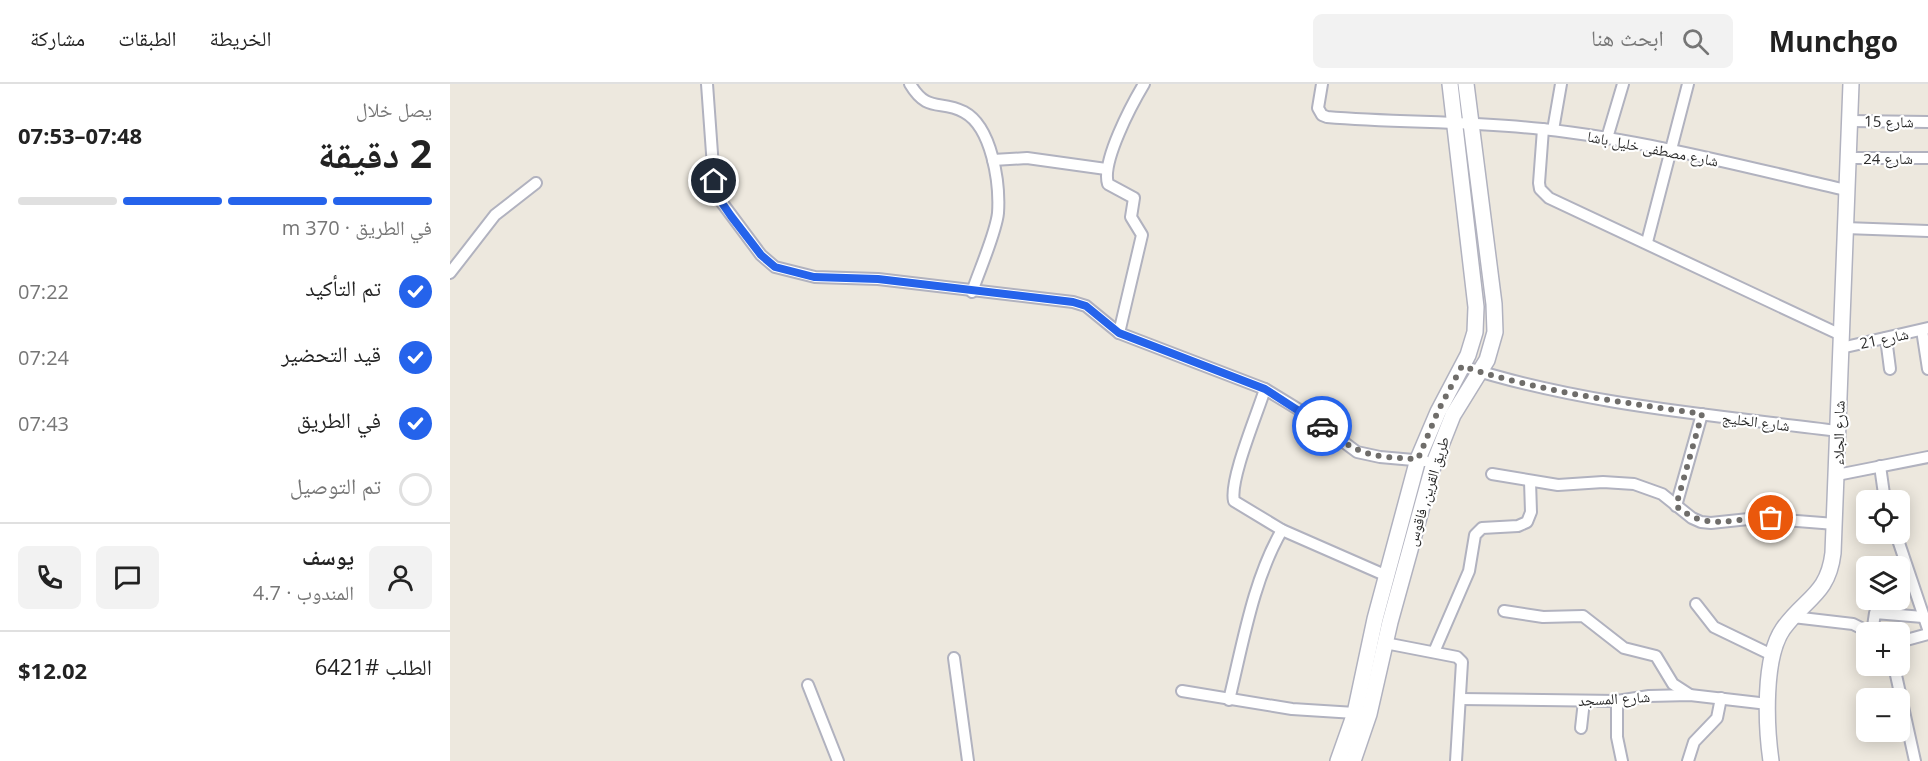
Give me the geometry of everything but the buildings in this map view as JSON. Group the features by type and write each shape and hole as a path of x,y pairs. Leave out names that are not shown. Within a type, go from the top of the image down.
{"main road":[{"name":"طريق القرين, فاقوس","path":"1338,761 1355,713 1405,538 1418,459 1441,404 1462,366 1475,332 1476,307 1450,84"},
{"name":"طريق القرين, فاقوس","path":"1353,761 1369,714 1385,643 1382,620 1387,576 1405,538 1453,415 1480,372 1492,346 1496,318 1466,84"},
{"name":"شارع الجلاء","path":"1771,761 1768,704 1772,655 1776,641 1793,617 1818,592 1831,572 1835,524 1851,84"}],"street":[{"path":"707,84 714,181 720,200 761,255 775,267 814,277 867,278 1073,302 1086,306 1119,333 1265,389 1306,414 1357,452 1434,463"},
{"path":"910,84 919,98 927,103 961,110 976,119 993,160 998,212 972,292"},
{"path":"1119,333 1142,235 1131,217 1134,198 1108,184 1106,169 1125,122 1144,84"},
{"name":"شارع مصطفى خليل باشا","path":"1322,84 1318,108 1322,115 1327,117 1456,121 1548,129 1670,149 1846,190"},
{"path":"1561,84 1548,129 1539,183 1544,194 1647,242 1841,341"},
{"path":"1607,138 1623,84"},
{"path":"1647,242 1688,84"},
{"name":"شارع 15","path":"1850,121 1928,122"},
{"path":"993,160 1027,158 1106,169"},
{"name":"شارع 24","path":"1848,158 1928,158"},
{"path":"450,273 495,215 536,183"},
{"path":"1845,228 1928,231"},
{"path":"1925,329 1928,369"},
{"name":"شارع 21","path":"1841,341 1886,338 1925,329"},
{"path":"1886,338 1890,369"},
{"name":"شارع الخليج","path":"1462,366 1502,380 1590,397 1838,431"},
{"path":"1265,389 1232,496 1236,504 1282,530 1387,576"},
{"path":"1676,506 1702,414"},
{"path":"1837,475 1928,457"},
{"path":"1880,466 1883,490"},
{"path":"1492,474 1569,485 1603,482 1650,487 1692,518 1711,523 1758,518 1835,524"},
{"path":"1434,652 1468,571 1475,535 1482,528 1518,526 1527,522 1531,512 1530,481"},
{"path":"1229,699 1254,601 1273,545 1282,530"},
{"path":"1899,544 1928,629"},
{"path":"1696,604 1714,627 1772,655"},
{"path":"1504,611 1543,617 1583,616 1624,648 1656,656 1673,684 1690,695"},
{"path":"1873,622 1875,613 1923,617"},
{"path":"1793,617 1856,626"},
{"path":"1910,639 1928,634"},
{"path":"1385,643 1457,657 1462,662 1456,761"},
{"path":"954,658 969,761"},
{"path":"1896,676 1915,761"},
{"path":"808,685 838,761"},
{"path":"1182,691 1292,709 1355,713"},
{"name":"شارع المسجد","path":"1460,699 1617,701 1649,696 1690,695 1768,704"},
{"path":"1688,761 1694,742 1717,718 1721,698"},
{"path":"1581,728 1584,701"},
{"path":"1617,701 1617,737 1622,761"}],"way so far":[{"path":"1322,426 1357,452 1380,457 1418,459 1445,396 1462,366 1502,380 1590,397 1702,414 1676,506 1701,522 1771,518"}],"route":[{"path":"714,181 720,200 731,216 761,255 775,267 814,277 878,279 935,288 1006,293 1073,302 1086,306 1119,333 1265,389 1322,426"}]}
